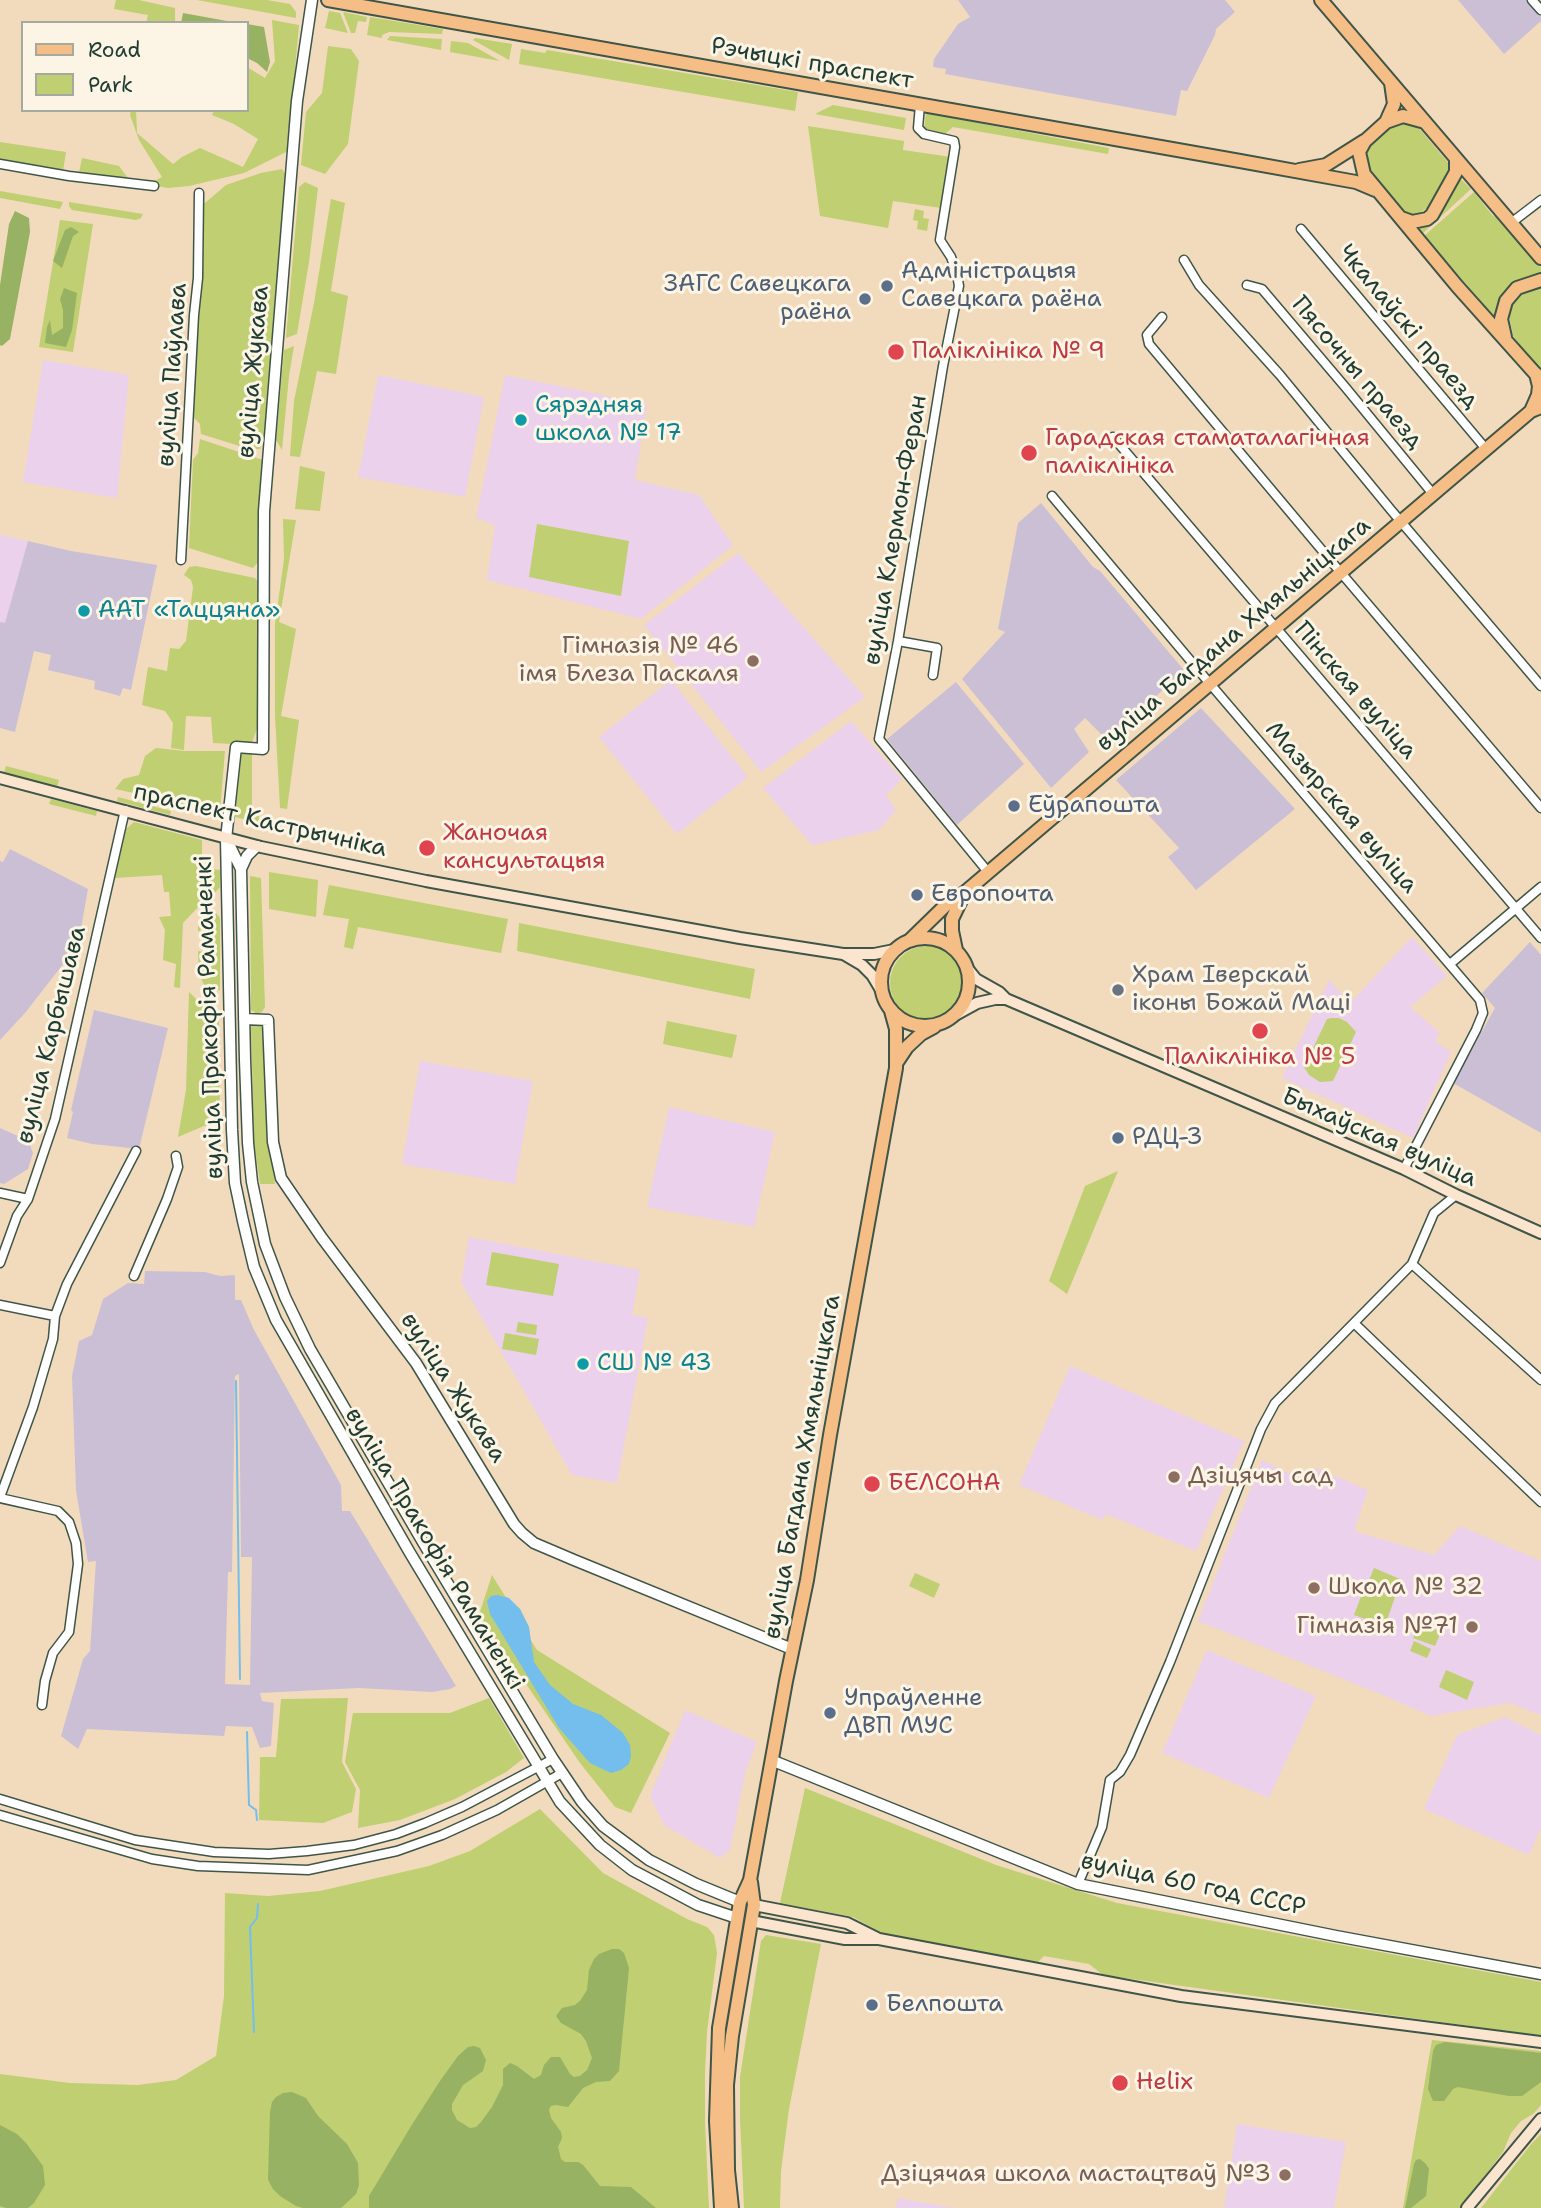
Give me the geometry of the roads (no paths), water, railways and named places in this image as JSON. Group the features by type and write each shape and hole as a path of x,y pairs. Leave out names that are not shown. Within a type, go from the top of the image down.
{"main road":[{"name":"Рэчыцкі праспект","path":"328,0 1288,170 1365,184 1375,190"},
{"path":"1321,0 1456,160 1516,220 1539,256"},
{"path":"1386,122 1394,104 1391,82"},
{"path":"1425,122 1403,116 1386,122 1365,141 1359,152 1361,166 1375,190 1538,377 1536,409"},
{"name":"Рэчыцкі праспект","path":"1288,170 1326,165 1365,141"},
{"path":"1398,216 1412,222 1427,219 1432,215 1456,172 1456,160"},
{"path":"1506,341 1501,327 1506,301 1517,288 1541,280"},
{"name":"вуліца Багдана Хмяльніцкага","path":"909,941 948,903 964,893 1400,521 1536,409"},
{"name":"праспект Кастрычніка","path":"0,778 226,839 505,895 843,954 874,954 894,950"},
{"name":"вуліца Багдана Хмяльніцкага","path":"956,950 951,931 952,919 964,893"},
{"path":"935,1026 919,1027 903,1021 891,1011 881,990 883,968 894,950 909,941 925,938 942,941 956,950 963,959 968,969 970,985 966,1001 957,1014"},
{"name":"праспект Кастрычніка","path":"843,954 862,965 881,990"},
{"name":"Быхаўская вуліца","path":"968,969 976,979 1006,999 1404,1169 1541,1233"},
{"path":"897,1062 907,1047 921,1034 977,1003 1006,999"},
{"name":"вуліца Багдана Хмяльніцкага","path":"721,2208 716,2121 719,2028 740,1902 750,1880 807,1580 897,1062 896,1029 891,1011"},
{"name":"вуліца Багдана Хмяльніцкага","path":"732,2208 727,2146 727,2085 754,1905 750,1880"},
{"path":"740,1902 848,1923 879,1939"},
{"path":"737,1918 845,1939 879,1939 1181,1996 1541,2042"},
{"path":"1467,2208 1541,2119"}],"street":[{"name":"вуліца Жукава","path":"226,839 236,747 263,749 264,511 297,101 312,0"},
{"path":"1532,0 1541,10"},
{"name":"вуліца Клермон-Феран","path":"920,105 918,128 924,134 954,141 940,240 951,257 958,286 879,739 988,872"},
{"path":"0,164 69,176 154,186"},
{"name":"вуліца Паўлава","path":"181,559 198,278 199,193"},
{"path":"1516,220 1541,200"},
{"name":"Чкалаўскі праезд","path":"1301,229 1486,449"},
{"path":"1184,260 1199,285 1280,375 1541,686"},
{"name":"Пясочны праезд","path":"1247,285 1262,289 1433,494"},
{"path":"1162,317 1147,335 1149,344 1541,808"},
{"name":"Пінская вуліца","path":"1113,436 1541,938"},
{"name":"Мазырская вуліца","path":"1052,496 1480,1000 1483,1013 1404,1169"},
{"path":"898,641 937,648 933,675"},
{"name":"вуліца Карбышава","path":"0,1263 17,1216 28,1199 56,1114 125,810"},
{"name":"вуліца Пракофія Раманенкі","path":"226,839 241,869 245,1060 252,1182 265,1244 285,1297 316,1360 424,1545 553,1759 582,1802 603,1826 625,1844 674,1873 740,1902"},
{"name":"вуліца Пракофія Раманенкі","path":"226,839 235,1183 254,1267 276,1320 410,1553 560,1802 600,1845 632,1870 698,1905 737,1918"},
{"path":"241,869 247,856 257,846"},
{"path":"1450,964 1541,887"},
{"name":"вуліца Жукава","path":"244,1019 268,1020 273,1142 281,1178 322,1238 416,1363 514,1524 534,1543 792,1649"},
{"path":"230,1059 238,1064 245,1060"},
{"path":"42,1705 53,1653 69,1632 78,1564 76,1543 69,1522 58,1511 0,1498 36,1396 52,1339 55,1316 68,1284 136,1151"},
{"path":"134,1276 167,1199 178,1167 176,1156"},
{"path":"235,1183 237,1178 243,1175 248,1176 252,1182"},
{"path":"0,1192 28,1199"},
{"path":"1078,1884 1102,1827 1110,1780 1120,1772 1130,1755 1175,1649 1261,1429 1276,1403 1412,1264 1434,1213 1456,1195"},
{"path":"1412,1264 1541,1380"},
{"path":"0,1305 55,1316"},
{"path":"1355,1324 1541,1502"},
{"path":"410,1553 421,1556 424,1545"},
{"path":"0,1799 135,1840 214,1852 282,1853 354,1845 396,1834 462,1807 553,1759"},
{"name":"вуліца 60 год СССР","path":"771,1760 1078,1884 1323,1934 1541,1974"},
{"path":"0,1815 152,1859 198,1866 308,1870 397,1851 442,1835 497,1810 562,1773"}],"water":[{"path":"491,1596 509,1598 520,1609 529,1627 534,1662 550,1685 573,1704 601,1715 623,1733 630,1745 631,1756 629,1764 621,1770 611,1773 590,1763 559,1728 490,1614 487,1601"}],"waterway":[{"path":"236,1381 240,1679"},
{"path":"247,1732 249,1805 256,1810 257,1820"},
{"path":"254,2032 250,1927 257,1918 258,1904"}],"place":[{"name":"Адміністрацыя Савецкага раёна","path":"887,286"},
{"name":"ЗАГС Савецкага раёна","path":"865,299"},
{"name":"Паліклініка № 9","path":"896,352"},
{"name":"Сярэдняя школа № 17","path":"521,420"},
{"name":"Гарадская стаматалагічная паліклініка","path":"1029,453"},
{"name":"ААТ «Таццяна»","path":"84,611"},
{"name":"Гімназія № 46 імя Блеза Паскаля","path":"753,661"},
{"name":"Еўрапошта","path":"1014,806"},
{"name":"Жаночая кансультацыя","path":"427,848"},
{"name":"Европочта","path":"917,895"},
{"name":"Храм Іверскай іконы Божай Маці","path":"1118,990"},
{"name":"Паліклініка № 5","path":"1260,1031"},
{"name":"РДЦ-3","path":"1118,1138"},
{"name":"СШ № 43","path":"583,1364"},
{"name":"Дзіцячы сад","path":"1174,1477"},
{"name":"БЕЛСОНА","path":"872,1484"},
{"name":"Школа № 32","path":"1314,1588"},
{"name":"Гімназія №71","path":"1472,1627"},
{"name":"Упраўленне ДВП МУС","path":"830,1713"},
{"name":"Белпошта","path":"872,2005"},
{"name":"Helix","path":"1120,2083"},
{"name":"Дзіцячая школа мастацтваў №3","path":"1285,2175"}]}
